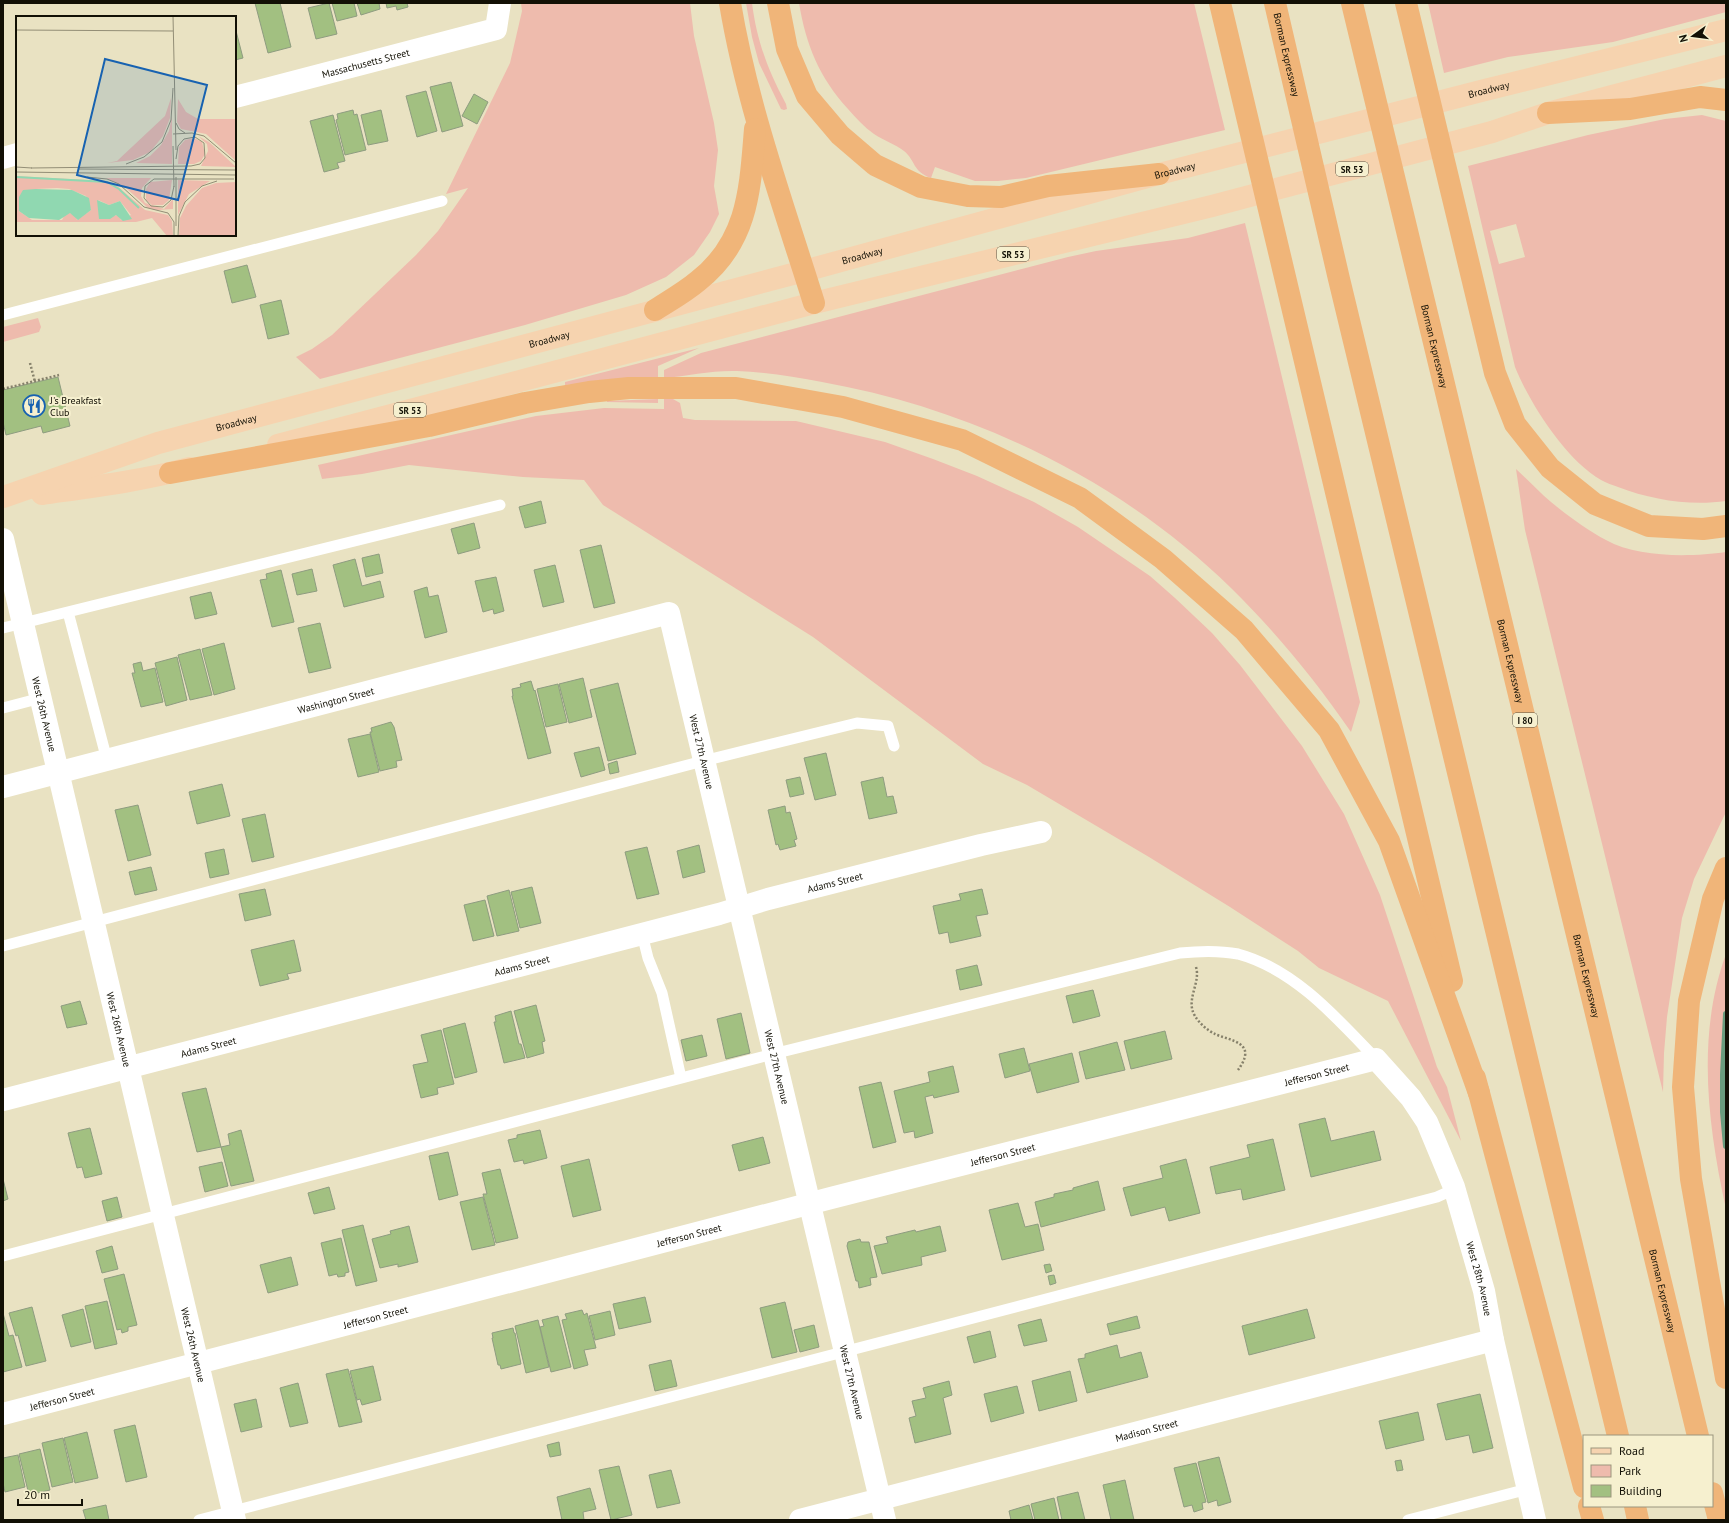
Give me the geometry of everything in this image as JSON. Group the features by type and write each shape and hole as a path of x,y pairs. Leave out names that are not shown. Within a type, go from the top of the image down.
{"highway":[{"path":"730,3 736,43 756,118 814,303"},
{"path":"778,3 787,49 807,96 840,135 875,165 921,187 968,196 1001,197 1048,186 1159,174"},
{"path":"1220,3 1478,1093 1583,1483"},
{"name":"Borman Expressway","path":"1274,3 1339,279 1618,1435"},
{"name":"Borman Expressway","path":"1352,3 1698,1435"},
{"path":"1406,3 1495,373 1515,424 1550,468 1595,504 1650,526 1704,529 1726,526"},
{"path":"1548,113 1630,109 1700,97 1726,100"},
{"path":"655,310 698,281 708,272 722,258 740,227 750,188 756,118"},
{"path":"170,473 429,426 525,403 589,392 629,388 736,388 843,406 962,440 1080,498 1163,559 1244,630 1329,730 1389,841 1478,1093"},
{"path":"1726,868 1713,899 1689,1001 1682,1087 1691,1179 1726,1378"},
{"path":"1713,1497 1719,1520"},
{"path":"1589,1507 1593,1520"},
{"path":"1635,1507 1638,1520"}],"main road":[{"name":"Broadway","path":"3,498 158,443 804,271 1159,174 1726,30"},
{"name":"Broadway","path":"3,498 97,486 170,473 814,303 1212,206 1492,132 1548,113 1726,66"}],"street":[{"name":"Massachusetts Street","path":"236,98 496,29 500,3"},
{"path":"3,158 16,154"},
{"name":"West 26th Avenue","path":"3,539 13,626 41,698 234,1516"},
{"name":"Washington Street","path":"3,787 669,613"},
{"name":"West 27th Avenue","path":"669,613 703,761 883,1510"},
{"name":"Adams Street","path":"3,1100 642,934 776,897 981,845 1041,832"},
{"name":"West 28th Avenue","path":"1376,1059 1411,1098 1427,1122 1454,1188 1484,1291 1493,1340 1536,1520"},
{"name":"Jefferson Street","path":"3,1414 809,1204 1376,1059"},
{"name":"Madison Street","path":"800,1520 883,1510 1493,1340"}],"lane":[{"path":"3,315 442,201"},
{"path":"13,626 500,505"},
{"path":"68,612 107,760"},
{"path":"3,708 41,698"},
{"path":"3,946 703,761 857,723 888,726 894,746"},
{"path":"642,934 648,958 662,993 681,1078"},
{"path":"3,1256 774,1054 1180,954 1200,951 1238,954 1276,971 1296,983 1339,1020 1376,1059"},
{"path":"199,1520 234,1516 846,1351 1437,1197 1454,1188"},
{"path":"1408,1520 1528,1489"}],"path":[{"path":"30,363 35,382"},
{"path":"3,390 59,376"},
{"path":"1180,954 1182,962 1191,962 1195,966 1198,974 1192,999 1192,1010 1195,1016 1207,1029 1243,1046 1245,1050 1245,1057 1238,1070"}],"green space":[{"path":"521,3 690,3 694,36 714,123 718,150 714,186 719,214 710,232 694,255 666,277 626,295 525,325 320,379 296,357 312,349 332,335 416,255 438,231 468,188 446,194 510,63 522,11"},
{"path":"746,3 752,3 760,43 787,109 781,109 759,63 752,37"},
{"path":"799,3 1194,3 1225,130 1026,178 998,181 975,181 935,167 931,178 917,169 904,151 874,134 867,128 854,116 838,97 829,85 815,60 806,33"},
{"path":"1428,3 1726,3 1726,12 1613,42 1508,57 1444,73"},
{"path":"1702,115 1726,121 1726,501 1699,503 1671,501 1631,492 1607,483 1588,471 1575,459 1550,430 1530,397 1515,367 1468,166 1588,135 1665,119","holes":["1516,224 1525,257 1499,264 1490,231"]},
{"path":"1245,223 1360,702 1351,732 1324,694 1280,639 1231,588 1188,549 1142,514 1093,482 1042,455 989,431 934,410 878,394 822,382 737,371 710,372 664,378 664,370 701,353 1068,257 1096,251 1188,238"},
{"path":"38,318 41,327 39,332 3,342 3,327"},
{"path":"699,348 658,366 658,378 565,385 565,382"},
{"path":"664,398 673,399 680,403 683,418 695,420 796,421 885,442 977,476 1034,502 1078,527 1150,576 1175,598 1212,633 1240,665 1302,746 1344,814 1380,895 1437,1067 1447,1087 1461,1141 1388,1001 1319,968 1298,951 1149,857 1027,785 983,764 813,637 603,505 584,480 523,477 409,465 362,474 322,479 318,465 536,416 604,408 664,409"},
{"path":"658,399 658,403 607,402 607,401"},
{"path":"1516,469 1571,518 1599,536 1619,546 1633,550 1665,555 1697,555 1726,552 1726,812 1694,879 1682,918 1667,1017 1663,1092 1525,530"},
{"path":"1726,954 1726,1209 1714,1146 1710,1113 1708,1049 1711,1017 1717,985"}],"building":[{"path":"255,3 280,3 291,47 268,53"},
{"path":"329,3 337,34 316,39 308,8"},
{"path":"332,3 354,3 357,16 337,21"},
{"path":"357,3 379,3 380,9 361,15"},
{"path":"386,3 407,3 408,7 397,10 396,6 387,8"},
{"path":"236,31 243,58 236,60"},
{"path":"451,82 463,126 442,132 430,87"},
{"path":"426,91 437,131 417,137 406,96"},
{"path":"474,94 488,102 477,124 462,116"},
{"path":"353,110 354,115 357,114 366,150 345,155 336,120 338,119 337,114"},
{"path":"381,110 388,141 368,145 361,115"},
{"path":"333,115 345,161 337,163 339,168 324,172 310,121"},
{"path":"247,265 256,297 232,303 224,271"},
{"path":"281,300 289,334 268,339 260,305"},
{"name":"J's Breakfast Club","path":"58,377 70,426 43,433 41,426 6,435 3,422 3,390"},
{"path":"541,501 546,523 525,528 519,507"},
{"path":"474,523 480,548 458,554 451,529"},
{"path":"601,545 615,603 594,608 580,550"},
{"path":"379,554 383,573 366,577 362,558"},
{"path":"355,559 362,586 380,581 384,597 344,607 333,565"},
{"path":"555,565 564,602 543,607 534,570"},
{"path":"312,569 317,591 297,595 292,574"},
{"path":"281,570 294,622 272,627 260,580 267,579 266,574"},
{"path":"496,577 504,611 494,614 493,609 483,612 475,581"},
{"path":"427,587 429,597 438,595 447,632 425,638 414,591"},
{"path":"211,592 217,614 195,619 190,597"},
{"path":"320,623 331,668 309,673 298,628"},
{"path":"224,643 235,689 214,695 202,649"},
{"path":"200,649 212,695 190,700 178,655"},
{"path":"177,657 187,700 166,706 155,663"},
{"path":"141,662 143,671 155,668 163,702 141,707 132,673 135,673 133,664"},
{"path":"583,678 592,717 569,723 559,684"},
{"path":"531,681 534,691 535,690 551,753 528,759 512,696 512,689 521,687 520,684"},
{"path":"618,683 636,754 608,761 590,690"},
{"path":"558,684 567,722 546,727 537,689"},
{"path":"391,722 394,727 402,760 396,761 397,767 380,771 370,732 372,732 371,728"},
{"path":"370,734 379,772 358,777 348,739"},
{"path":"599,747 605,770 581,777 574,753"},
{"path":"826,753 836,795 815,800 804,758"},
{"path":"617,761 619,772 610,774 608,764"},
{"path":"800,777 804,794 790,797 786,780"},
{"path":"883,777 887,797 893,796 897,813 869,819 861,782"},
{"path":"222,784 230,816 197,824 189,792"},
{"path":"138,805 151,855 128,861 115,810"},
{"path":"785,806 786,813 790,812 797,839 794,840 796,846 780,850 778,844 776,845 768,810"},
{"path":"265,814 274,857 252,862 242,819"},
{"path":"699,845 705,872 683,878 677,851"},
{"path":"647,847 659,894 637,899 625,852"},
{"path":"224,849 229,874 210,878 205,853"},
{"path":"151,867 157,890 135,895 129,872"},
{"path":"532,887 541,923 520,928 511,892"},
{"path":"265,889 271,915 245,921 239,894"},
{"path":"982,889 988,914 976,916 981,936 950,943 948,932 939,934 933,906 961,900 959,894"},
{"path":"509,890 519,931 497,936 487,896"},
{"path":"485,900 494,936 473,941 464,905"},
{"path":"294,940 301,971 287,974 289,979 260,986 251,950"},
{"path":"977,965 982,985 960,990 956,970"},
{"path":"1093,990 1100,1016 1073,1023 1066,996"},
{"path":"80,1001 87,1024 67,1028 61,1006"},
{"path":"536,1005 545,1041 542,1042 544,1053 527,1058 514,1011"},
{"path":"511,1011 519,1044 521,1044 525,1058 504,1063 494,1022 496,1022 495,1016"},
{"path":"741,1013 750,1053 726,1059 717,1019"},
{"path":"465,1023 477,1072 455,1078 443,1029"},
{"path":"441,1030 454,1084 437,1088 438,1094 421,1098 413,1065 428,1062 421,1035"},
{"path":"1165,1031 1172,1059 1131,1069 1124,1041"},
{"path":"702,1035 707,1056 686,1061 681,1040"},
{"path":"1117,1042 1125,1070 1086,1079 1079,1052"},
{"path":"1024,1048 1030,1071 1005,1078 999,1054"},
{"path":"1072,1053 1079,1082 1037,1093 1029,1064"},
{"path":"953,1066 959,1092 934,1098 933,1095 925,1097 933,1133 915,1138 914,1131 904,1133 894,1091 930,1082 928,1072"},
{"path":"881,1082 896,1142 873,1148 859,1087"},
{"path":"206,1088 221,1147 197,1152 182,1093"},
{"path":"1325,1118 1331,1141 1374,1131 1381,1160 1311,1177 1299,1124"},
{"path":"90,1128 102,1174 85,1178 82,1167 77,1168 68,1133"},
{"path":"241,1130 254,1181 231,1186 221,1147 230,1145 228,1134"},
{"path":"540,1130 547,1158 524,1164 523,1160 514,1162 508,1140 517,1138 517,1135"},
{"path":"763,1137 770,1163 739,1171 732,1145"},
{"path":"1273,1139 1285,1190 1243,1200 1241,1189 1216,1194 1210,1167 1250,1157 1247,1145"},
{"path":"448,1152 458,1195 439,1200 429,1156"},
{"path":"589,1159 601,1210 573,1217 561,1166"},
{"path":"1186,1159 1200,1213 1169,1221 1165,1207 1131,1216 1123,1188 1163,1178 1160,1166"},
{"path":"222,1162 228,1186 205,1192 199,1167"},
{"path":"500,1169 518,1238 496,1243 483,1194 487,1194 482,1173"},
{"path":"3,1179 8,1199 3,1201"},
{"path":"1098,1181 1105,1210 1041,1227 1035,1202 1054,1197 1054,1194 1073,1190 1073,1188"},
{"path":"329,1187 335,1209 314,1214 308,1193"},
{"path":"117,1197 122,1217 107,1221 102,1201"},
{"path":"483,1197 495,1245 472,1250 460,1202"},
{"path":"1018,1203 1025,1227 1038,1224 1044,1250 1002,1260 989,1210"},
{"path":"363,1225 377,1281 356,1286 342,1230"},
{"path":"409,1226 418,1262 398,1267 398,1264 380,1268 372,1239 391,1234 390,1231"},
{"path":"940,1226 946,1251 921,1257 922,1265 882,1274 874,1246 888,1243 886,1237"},
{"path":"341,1238 349,1272 345,1273 345,1276 338,1277 337,1274 329,1276 321,1243"},
{"path":"860,1239 861,1242 869,1242 877,1277 870,1278 871,1285 859,1288 847,1246 848,1242"},
{"path":"112,1246 118,1269 102,1273 96,1251"},
{"path":"291,1257 298,1285 268,1293 260,1265"},
{"path":"1050,1264 1052,1271 1046,1273 1044,1265"},
{"path":"124,1274 137,1325 128,1327 128,1331 122,1333 121,1329 117,1330 104,1279"},
{"path":"1054,1275 1056,1283 1050,1285 1048,1276"},
{"path":"645,1297 651,1322 619,1329 613,1304"},
{"path":"107,1301 117,1344 95,1349 85,1306"},
{"path":"785,1302 797,1352 772,1358 760,1308"},
{"path":"32,1307 46,1361 26,1366 18,1335 16,1336 9,1313"},
{"path":"83,1309 91,1342 71,1347 62,1315"},
{"path":"1307,1309 1315,1338 1249,1355 1242,1326"},
{"path":"582,1310 584,1315 587,1313 596,1348 584,1350 588,1365 574,1369 562,1320 567,1319 565,1314"},
{"path":"610,1311 615,1335 595,1340 589,1316"},
{"path":"3,1313 9,1336 13,1335 22,1367 3,1372"},
{"path":"558,1316 571,1367 551,1372 540,1327 544,1326 542,1320"},
{"path":"1137,1316 1140,1328 1110,1335 1107,1324"},
{"path":"1041,1319 1047,1341 1024,1346 1018,1325"},
{"path":"538,1320 549,1367 526,1373 515,1326"},
{"path":"814,1325 819,1347 800,1352 794,1330"},
{"path":"513,1328 521,1364 501,1369 500,1365 498,1365 492,1333"},
{"path":"990,1331 996,1357 974,1363 967,1337"},
{"path":"1117,1345 1120,1358 1141,1352 1148,1377 1087,1393 1078,1359 1085,1358 1085,1354"},
{"path":"671,1360 677,1386 655,1391 649,1365"},
{"path":"373,1366 381,1400 362,1405 360,1399 357,1400 350,1371"},
{"path":"348,1369 362,1422 339,1427 326,1374"},
{"path":"1070,1371 1077,1401 1039,1411 1032,1381"},
{"path":"949,1381 952,1395 943,1398 951,1434 915,1443 909,1418 916,1416 912,1401 926,1398 923,1388"},
{"path":"298,1383 308,1423 290,1427 280,1388"},
{"path":"1017,1386 1024,1413 991,1422 984,1394"},
{"path":"1480,1394 1493,1448 1473,1453 1469,1435 1446,1440 1437,1404"},
{"path":"256,1399 262,1427 241,1432 234,1404"},
{"path":"1418,1412 1424,1440 1386,1449 1379,1421"},
{"path":"135,1425 147,1477 126,1482 114,1430"},
{"path":"87,1432 98,1478 75,1483 64,1438"},
{"path":"63,1438 73,1482 52,1487 42,1443"},
{"path":"559,1442 561,1455 550,1457 547,1445"},
{"path":"40,1449 50,1490 29,1495 19,1454"},
{"path":"18,1455 25,1487 5,1492 3,1483 3,1458"},
{"path":"1219,1457 1231,1502 1218,1506 1217,1500 1208,1503 1198,1462"},
{"path":"1401,1460 1403,1470 1397,1471 1395,1461"},
{"path":"1196,1463 1206,1502 1202,1503 1203,1509 1194,1512 1192,1505 1184,1507 1174,1468"},
{"path":"619,1466 632,1515 611,1520 599,1470"},
{"path":"671,1470 680,1503 657,1508 649,1475"},
{"path":"1125,1480 1134,1520 1111,1520 1103,1485"},
{"path":"590,1488 596,1509 583,1512 584,1520 562,1520 557,1497"},
{"path":"1078,1492 1085,1520 1062,1520 1057,1497"},
{"path":"1054,1498 1059,1520 1035,1520 1031,1504"},
{"path":"106,1505 109,1520 86,1520 83,1510"},
{"path":"1029,1505 1033,1520 1011,1520 1009,1511"}],"waterway":[{"path":"1726,1014 1723,1075 1723,1112 1726,1146"}],"place":[{"name":"J's Breakfast Club","path":"34,406"}]}
